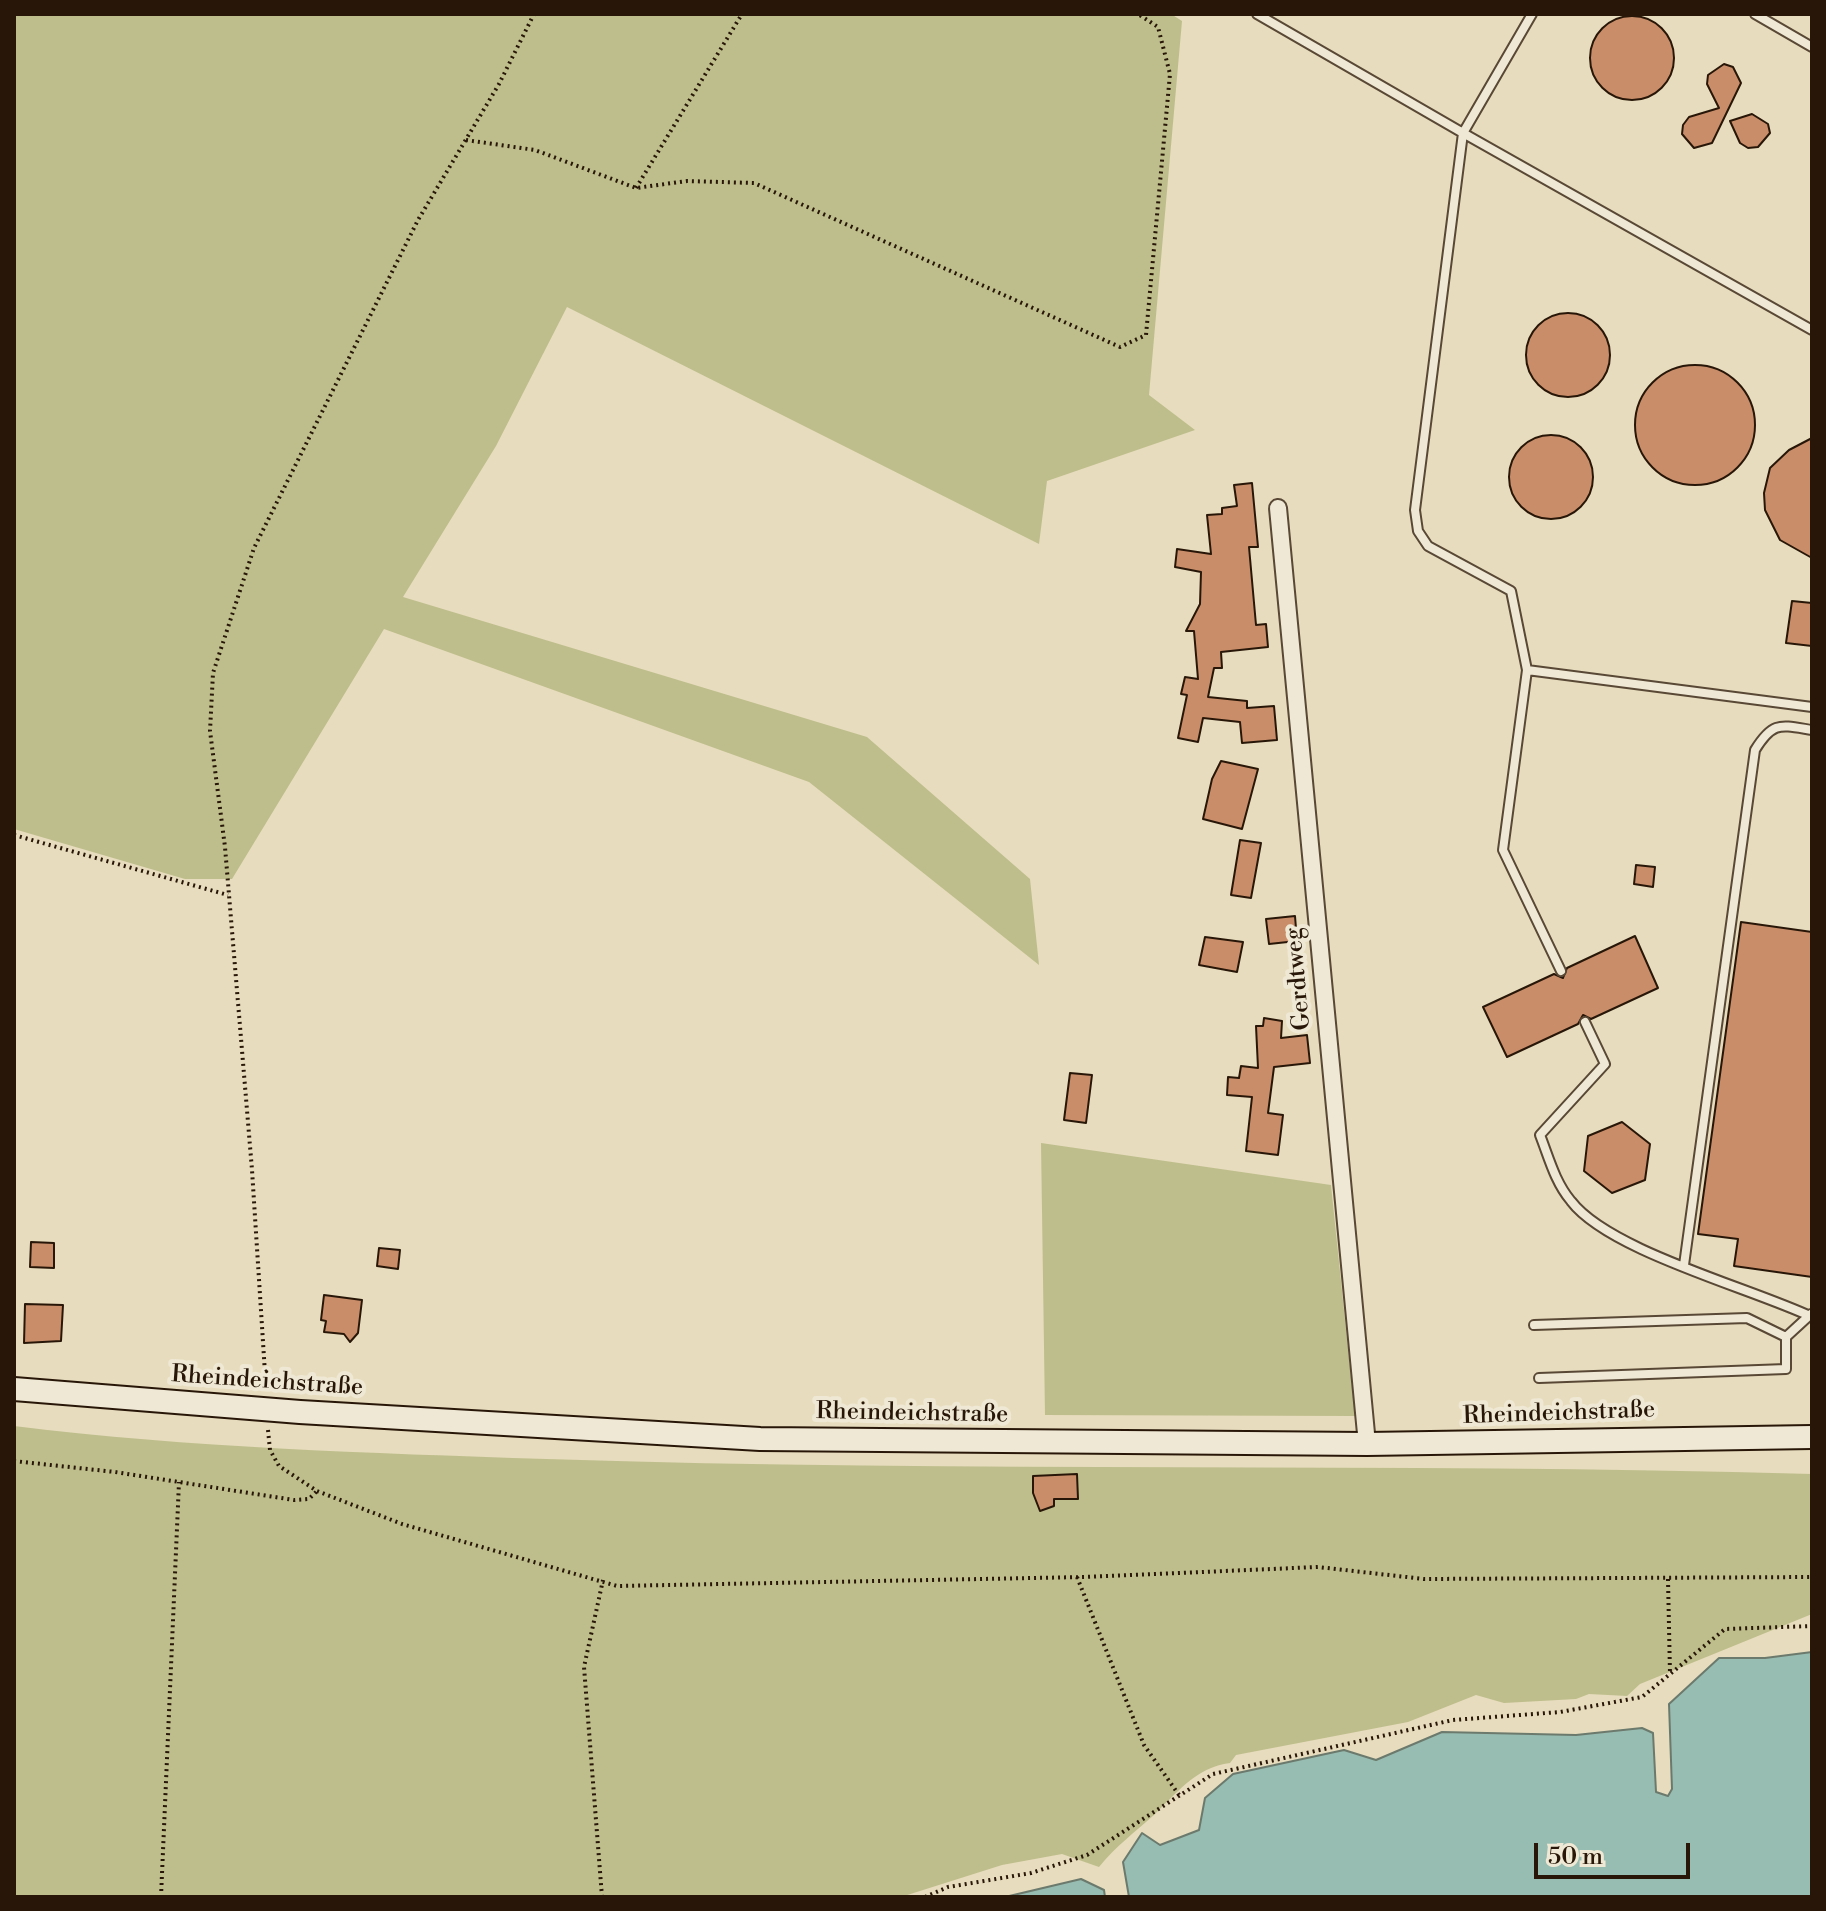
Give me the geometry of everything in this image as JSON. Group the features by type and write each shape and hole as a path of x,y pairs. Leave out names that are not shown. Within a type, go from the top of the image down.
{"main road":[{"name":"Rheindeichstraße","path":"14,1389 267,1409 760,1439 1367,1444 1812,1437"}],"street":[{"name":"Gerdtweg","path":"1278,508 1367,1444"}],"lane":[{"path":"1257,14 1812,330"},
{"path":"1532,14 1463,133 1415,510 1418,531 1428,546 1511,591 1527,670 1503,850 1561,971"},
{"path":"1755,14 1812,47"},
{"path":"1527,670 1812,707"},
{"path":"1684,1265 1755,750 1767,731 1783,725 1812,730"},
{"path":"1539,1378 1786,1369 1786,1337 1811,1315 1615,1237 1591,1222 1572,1204 1558,1183 1540,1135 1605,1064 1585,1022"},
{"path":"1534,1325 1747,1318 1786,1337"}],"path":[{"path":"267,1409 252,1170 210,731 213,673 227,621 254,548 418,220 499,84 534,14"},
{"path":"636,188 742,14"},
{"path":"466,140 535,150 636,188 687,181 754,183 1120,347 1146,335 1170,74 1158,27 1138,14"},
{"path":"14,835 228,895"},
{"path":"270,1450 279,1466 317,1491 402,1524 636,1587 1077,1577 1318,1567 1424,1579 1812,1577"},
{"path":"14,1461 294,1500 309,1499 317,1491"},
{"path":"161,1897 179,1482"},
{"path":"1077,1577 1144,1745 1179,1795"},
{"path":"1668,1579 1670,1674"},
{"path":"602,1897 584,1667 603,1580"},
{"path":"925,1897 948,1887 1031,1873 1087,1855 1213,1774 1453,1720 1560,1712 1642,1697 1725,1629 1812,1626"}],"green space":[{"path":"14,14 1171,14 1182,21 1149,395 1195,430 1047,481 1039,544 567,307 496,446 403,597 867,737 1030,879 1039,965 809,782 384,629 232,879 185,879 14,829"},
{"path":"1041,1143 1331,1185 1355,1416 1045,1415"},
{"path":"14,1426 213,1445 546,1459 862,1466 1654,1470 1812,1474 1812,1614 1640,1684 1627,1696 1589,1694 1576,1699 1504,1703 1476,1695 1408,1722 1236,1755 1230,1763 1218,1765 1188,1782 1099,1867 1062,1854 1002,1865 901,1897 14,1897"}],"water":[{"path":"1812,1652 1812,1897 1129,1897 1123,1862 1142,1833 1160,1845 1199,1830 1205,1798 1233,1774 1344,1750 1376,1760 1442,1732 1576,1735 1642,1728 1653,1733 1656,1792 1668,1796 1672,1789 1669,1704 1719,1658 1765,1658"},
{"path":"1081,1879 1104,1890 1105,1897 1005,1897"}],"building":[{"path":"1632,16 1648,19 1662,28 1671,42 1674,58 1671,74 1662,88 1648,97 1632,100 1616,97 1602,88 1593,74 1590,58 1593,42 1602,28 1616,19"},
{"path":"1724,64 1733,67 1741,83 1712,143 1694,148 1682,134 1683,125 1689,117 1719,108 1707,84 1708,75"},
{"path":"1752,114 1768,124 1770,133 1758,147 1748,148 1740,143 1730,121"},
{"path":"1568,313 1591,320 1603,332 1610,355 1603,378 1591,390 1568,397 1545,390 1533,378 1526,355 1533,332 1545,320"},
{"path":"1695,365 1718,370 1737,383 1750,402 1755,425 1750,448 1737,467 1718,480 1695,485 1672,480 1653,467 1640,448 1635,425 1640,402 1653,383 1672,370"},
{"path":"1551,435 1574,442 1586,454 1593,477 1586,500 1574,512 1551,519 1528,512 1516,500 1509,477 1516,454 1528,442"},
{"path":"1812,438 1812,558 1780,540 1765,510 1764,493 1770,468 1789,450"},
{"path":"1252,483 1258,547 1249,547 1256,625 1266,624 1268,647 1221,652 1222,668 1214,668 1208,697 1247,701 1247,708 1274,706 1277,740 1242,743 1240,722 1203,718 1198,742 1178,738 1187,695 1181,694 1185,677 1198,679 1194,631 1186,631 1200,604 1201,572 1175,567 1177,549 1211,554 1207,515 1222,514 1222,508 1237,506 1234,485"},
{"path":"1792,601 1812,603 1812,646 1786,643"},
{"path":"1221,761 1258,769 1242,829 1203,819 1212,779"},
{"path":"1240,840 1261,843 1251,898 1231,895"},
{"path":"1636,865 1655,867 1653,887 1634,884"},
{"path":"1295,916 1297,941 1269,944 1266,919"},
{"path":"1741,922 1812,932 1812,1277 1734,1266 1738,1239 1698,1234"},
{"path":"1635,936 1658,988 1591,1019 1583,1015 1578,1024 1507,1057 1483,1007 1554,974 1563,978 1567,968"},
{"path":"1205,937 1243,942 1237,972 1199,965"},
{"path":"1264,1018 1282,1021 1281,1038 1307,1035 1310,1063 1274,1067 1268,1113 1283,1115 1278,1155 1246,1151 1252,1097 1227,1095 1228,1077 1239,1078 1241,1066 1258,1068 1256,1026 1263,1026"},
{"path":"1070,1073 1092,1075 1086,1123 1064,1120"},
{"path":"1622,1122 1650,1144 1645,1180 1612,1193 1584,1171 1588,1136"},
{"path":"31,1242 54,1243 54,1268 30,1267"},
{"path":"379,1248 400,1250 398,1269 377,1266"},
{"path":"324,1295 362,1300 358,1333 350,1342 344,1334 324,1332 326,1321 321,1320"},
{"path":"25,1304 63,1305 61,1341 24,1343"},
{"path":"1077,1474 1078,1499 1054,1499 1054,1506 1040,1511 1033,1493 1033,1476"}]}
